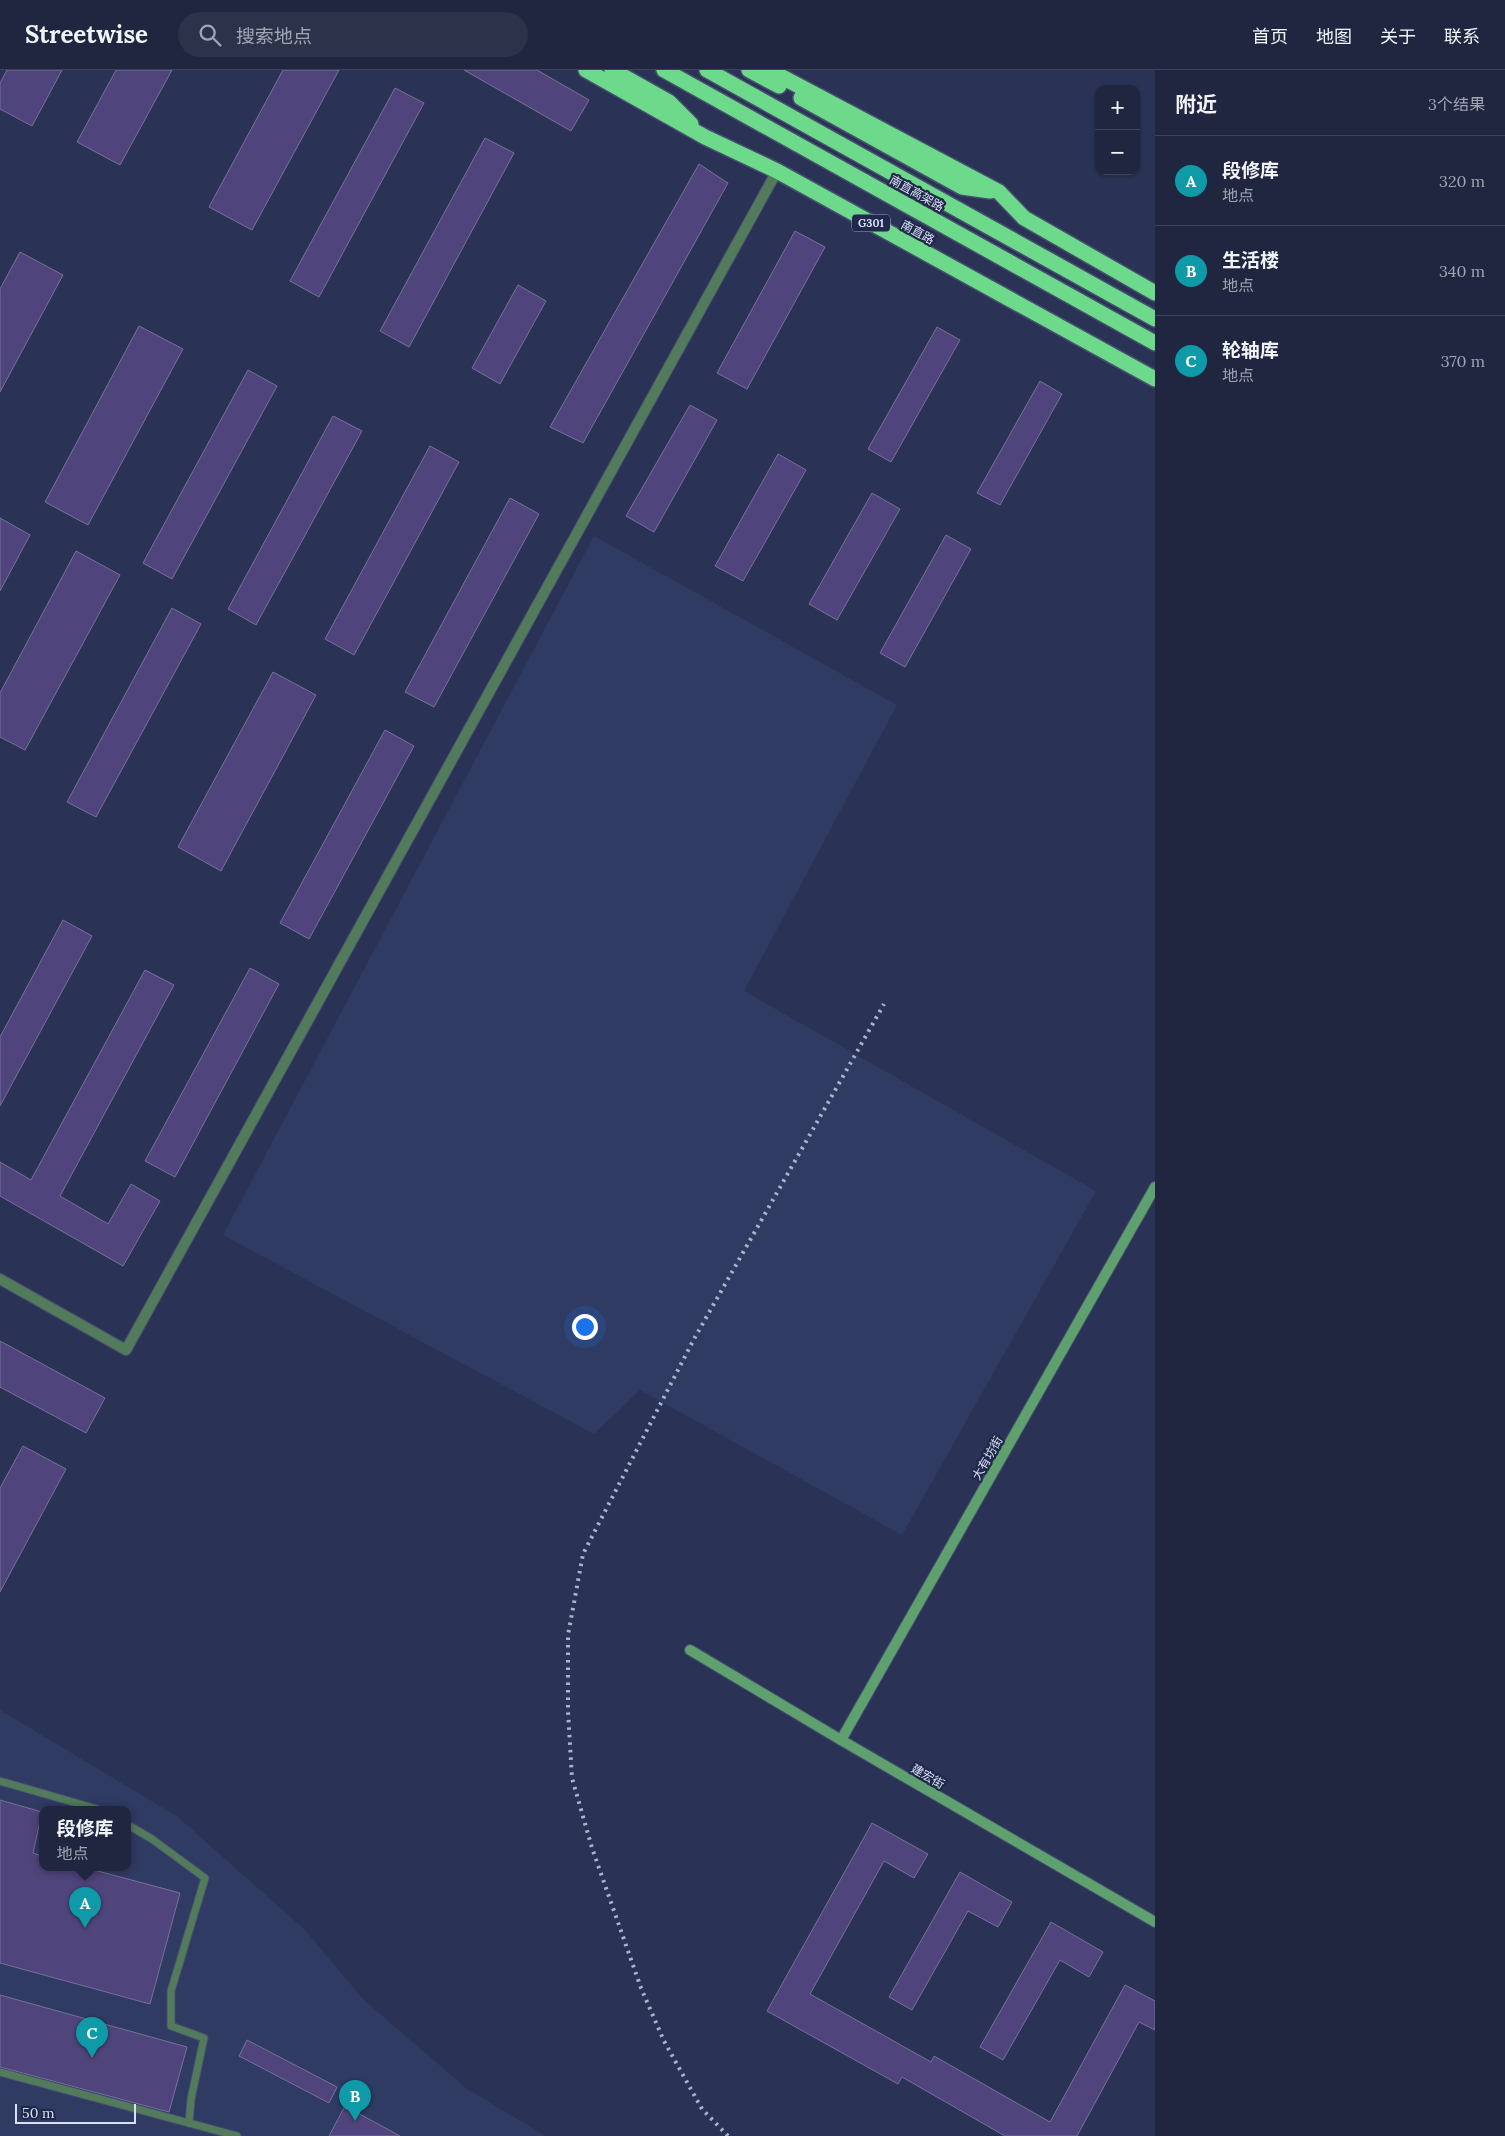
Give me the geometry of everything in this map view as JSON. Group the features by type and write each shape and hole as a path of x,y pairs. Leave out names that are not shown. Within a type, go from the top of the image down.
{"highway":[{"name":"南直路","path":"586,70 705,137 777,171 1155,379"},
{"path":"612,70 669,102 705,137"},
{"name":"南直高架路","path":"664,70 1155,343"},
{"name":"南直高架路","path":"707,70 1155,319"},
{"path":"749,70 962,187 999,192"},
{"path":"769,70 999,192 1024,218 1155,293"}],"main road":[{"name":"大有坊街","path":"841,1740 1153,1195"},
{"name":"建宏街","path":"690,1650 1155,1922"}],"street":[{"path":"0,1279 126,1350 777,171"}],"lane":[{"path":"0,1781 87,1806"},
{"path":"131,1827 152,1839 205,1878 171,1990 171,2026 204,2038 191,2099 189,2123"},
{"path":"0,2072 237,2136"}],"shaded area":[{"path":"594,536 897,705 744,991 1096,1191 902,1535 640,1390 594,1434 223,1235"},
{"path":"0,1710 178,1817 305,1930 364,2000 467,2089 546,2136 0,2136"}],"building":[{"path":"7,70 62,70 32,126 0,109 0,83"},
{"path":"116,70 172,70 120,165 77,142"},
{"path":"283,70 339,70 252,230 209,207"},
{"path":"464,70 537,70 589,100 571,131"},
{"path":"395,88 424,103 319,297 290,281"},
{"path":"485,138 514,153 409,347 380,331"},
{"path":"699,164 728,183 583,443 550,427"},
{"path":"795,231 825,247 747,389 717,373"},
{"path":"20,252 63,275 0,392 0,289"},
{"path":"518,285 546,301 500,384 472,368"},
{"path":"139,326 183,349 88,525 45,502"},
{"path":"937,327 960,340 891,462 868,449"},
{"path":"248,370 277,386 172,579 143,563"},
{"path":"1040,381 1062,394 1000,505 977,493"},
{"path":"690,405 717,420 654,532 626,516"},
{"path":"333,416 362,431 256,625 228,609"},
{"path":"430,446 459,462 354,655 325,639"},
{"path":"778,454 806,470 743,581 715,566"},
{"path":"872,493 900,509 837,620 809,604"},
{"path":"510,498 539,514 434,707 405,692"},
{"path":"0,518 30,535 0,591"},
{"path":"946,535 971,549 905,667 880,653"},
{"path":"76,551 120,575 25,750 0,737 0,693"},
{"path":"172,608 201,624 96,817 67,802"},
{"path":"273,672 316,695 221,871 178,847"},
{"path":"385,730 414,746 309,939 280,923"},
{"path":"63,920 92,936 0,1106 0,1037"},
{"path":"250,968 279,984 175,1177 145,1161"},
{"path":"145,970 174,985 60,1196 108,1224 131,1184 160,1201 123,1266 0,1196 0,1162 31,1180"},
{"path":"0,1341 105,1398 86,1433 0,1387"},
{"path":"23,1446 66,1469 0,1592 0,1488"},
{"path":"0,1800 39,1811 39,1826 33,1853 39,1855 39,1871 98,1871 180,1893 150,2004 0,1963"},
{"path":"872,1823 928,1854 914,1878 884,1861 810,1994 931,2062 934,2056 1050,2122 1125,1985 1155,2001 1155,2030 1139,2022 1077,2136 1005,2136 902,2077 898,2084 767,2011"},
{"path":"960,1872 1012,1902 998,1927 968,1911 912,2010 889,1997"},
{"path":"1051,1922 1103,1952 1089,1977 1060,1960 1003,2060 980,2047"},
{"path":"0,1995 187,2047 169,2112 0,2067"},
{"path":"247,2040 337,2087 329,2103 239,2056"},
{"path":"345,2106 400,2136 329,2136"}],"railway":[{"path":"728,2136 702,2109 664,2041 641,1988 592,1848 572,1778 568,1711 568,1635 583,1554 694,1339 884,1004"}],"place":[{"name":"段修库","path":"85,1928"},
{"name":"轮轴库","path":"92,2058"},
{"name":"生活楼","path":"355,2121"}]}
